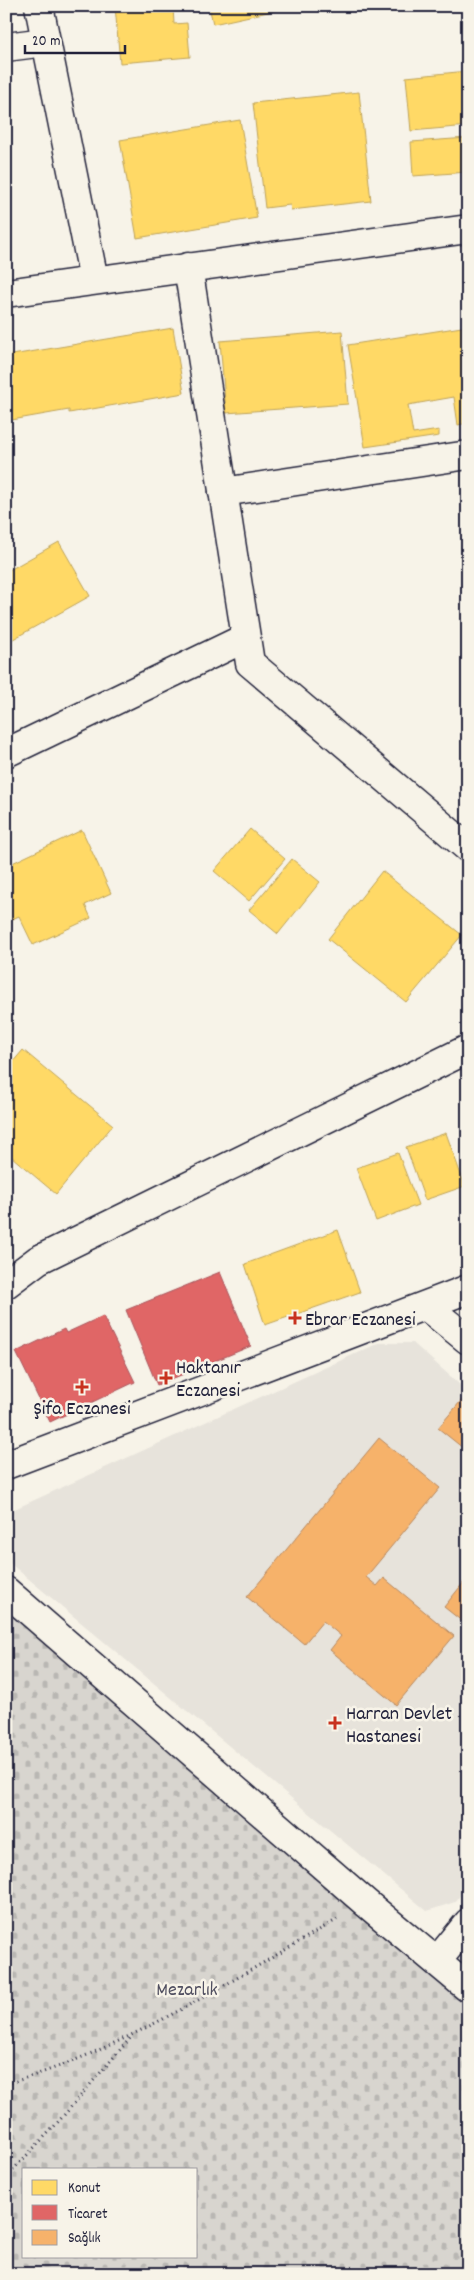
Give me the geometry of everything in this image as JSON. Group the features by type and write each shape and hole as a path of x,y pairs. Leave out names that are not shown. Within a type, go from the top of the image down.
{"street":[{"path":"39,6 94,280"},
{"path":"6,47 45,42"},
{"path":"6,293 468,229"},
{"path":"188,267 250,663 468,848"},
{"path":"223,492 468,455"},
{"path":"6,754 246,638"},
{"path":"6,1284 38,1260 468,1049"},
{"path":"6,1465 468,1289"},
{"path":"426,1306 468,1340"},
{"path":"6,1591 366,1903 468,1988"},
{"path":"437,1961 468,1923"}],"path":[{"path":"6,2084 77,2060 134,2034 366,1903"},
{"path":"6,2177 52,2129 134,2034"}],"shaded area":[{"name":"Harran Devlet Hastanesi","path":"379,1343 413,1343 468,1392 468,1886 455,1902 427,1911 6,1560 6,1513"}],"green space":[{"name":"Mezarlık","path":"6,1591 468,1988 468,2274 6,2274"}],"building: Konut":[{"path":"115,6 173,6 174,24 187,23 190,57 120,63"},
{"path":"209,6 277,6 277,10 213,24"},
{"path":"468,71 468,126 411,131 406,77"},
{"path":"359,92 371,201 291,210 290,205 265,208 253,103"},
{"path":"240,120 257,218 137,238 120,140"},
{"path":"468,138 468,172 413,176 411,142"},
{"path":"468,326 468,423 458,425 454,397 408,405 413,434 439,430 439,436 365,447 348,345"},
{"path":"173,328 184,393 69,413 69,410 6,421 6,356"},
{"path":"342,331 348,404 226,413 220,341"},
{"path":"59,542 90,596 6,643 6,572"},
{"path":"250,829 285,859 249,901 214,871"},
{"path":"82,830 111,893 85,905 91,918 33,945 19,916 6,922 6,866"},
{"path":"292,859 320,882 278,934 249,910"},
{"path":"382,871 462,935 406,1002 328,939"},
{"path":"23,1050 113,1125 56,1194 6,1152 6,1070"},
{"path":"446,1133 465,1186 425,1200 406,1147"},
{"path":"398,1153 418,1205 376,1221 356,1168"},
{"path":"338,1230 360,1292 265,1325 245,1264"}],"building: Ticaret":[{"path":"220,1272 251,1346 157,1385 126,1310"},
{"path":"103,1316 135,1382 50,1422 16,1352 64,1329 66,1333"}],"building: Sağlık":[{"path":"466,1395 468,1396 468,1452 438,1428"},
{"path":"379,1438 440,1488 366,1577 377,1586 384,1578 454,1636 396,1705 330,1650 341,1636 323,1621 304,1644 247,1597"},
{"path":"468,1577 468,1626 444,1607"}],"place":[{"name":"Ebrar Eczanesi","path":"295,1318"},
{"name":"Haktanır Eczanesi","path":"166,1378"},
{"name":"Şifa Eczanesi","path":"82,1387"},
{"name":"Harran Devlet Hastanesi","path":"335,1723"}]}
